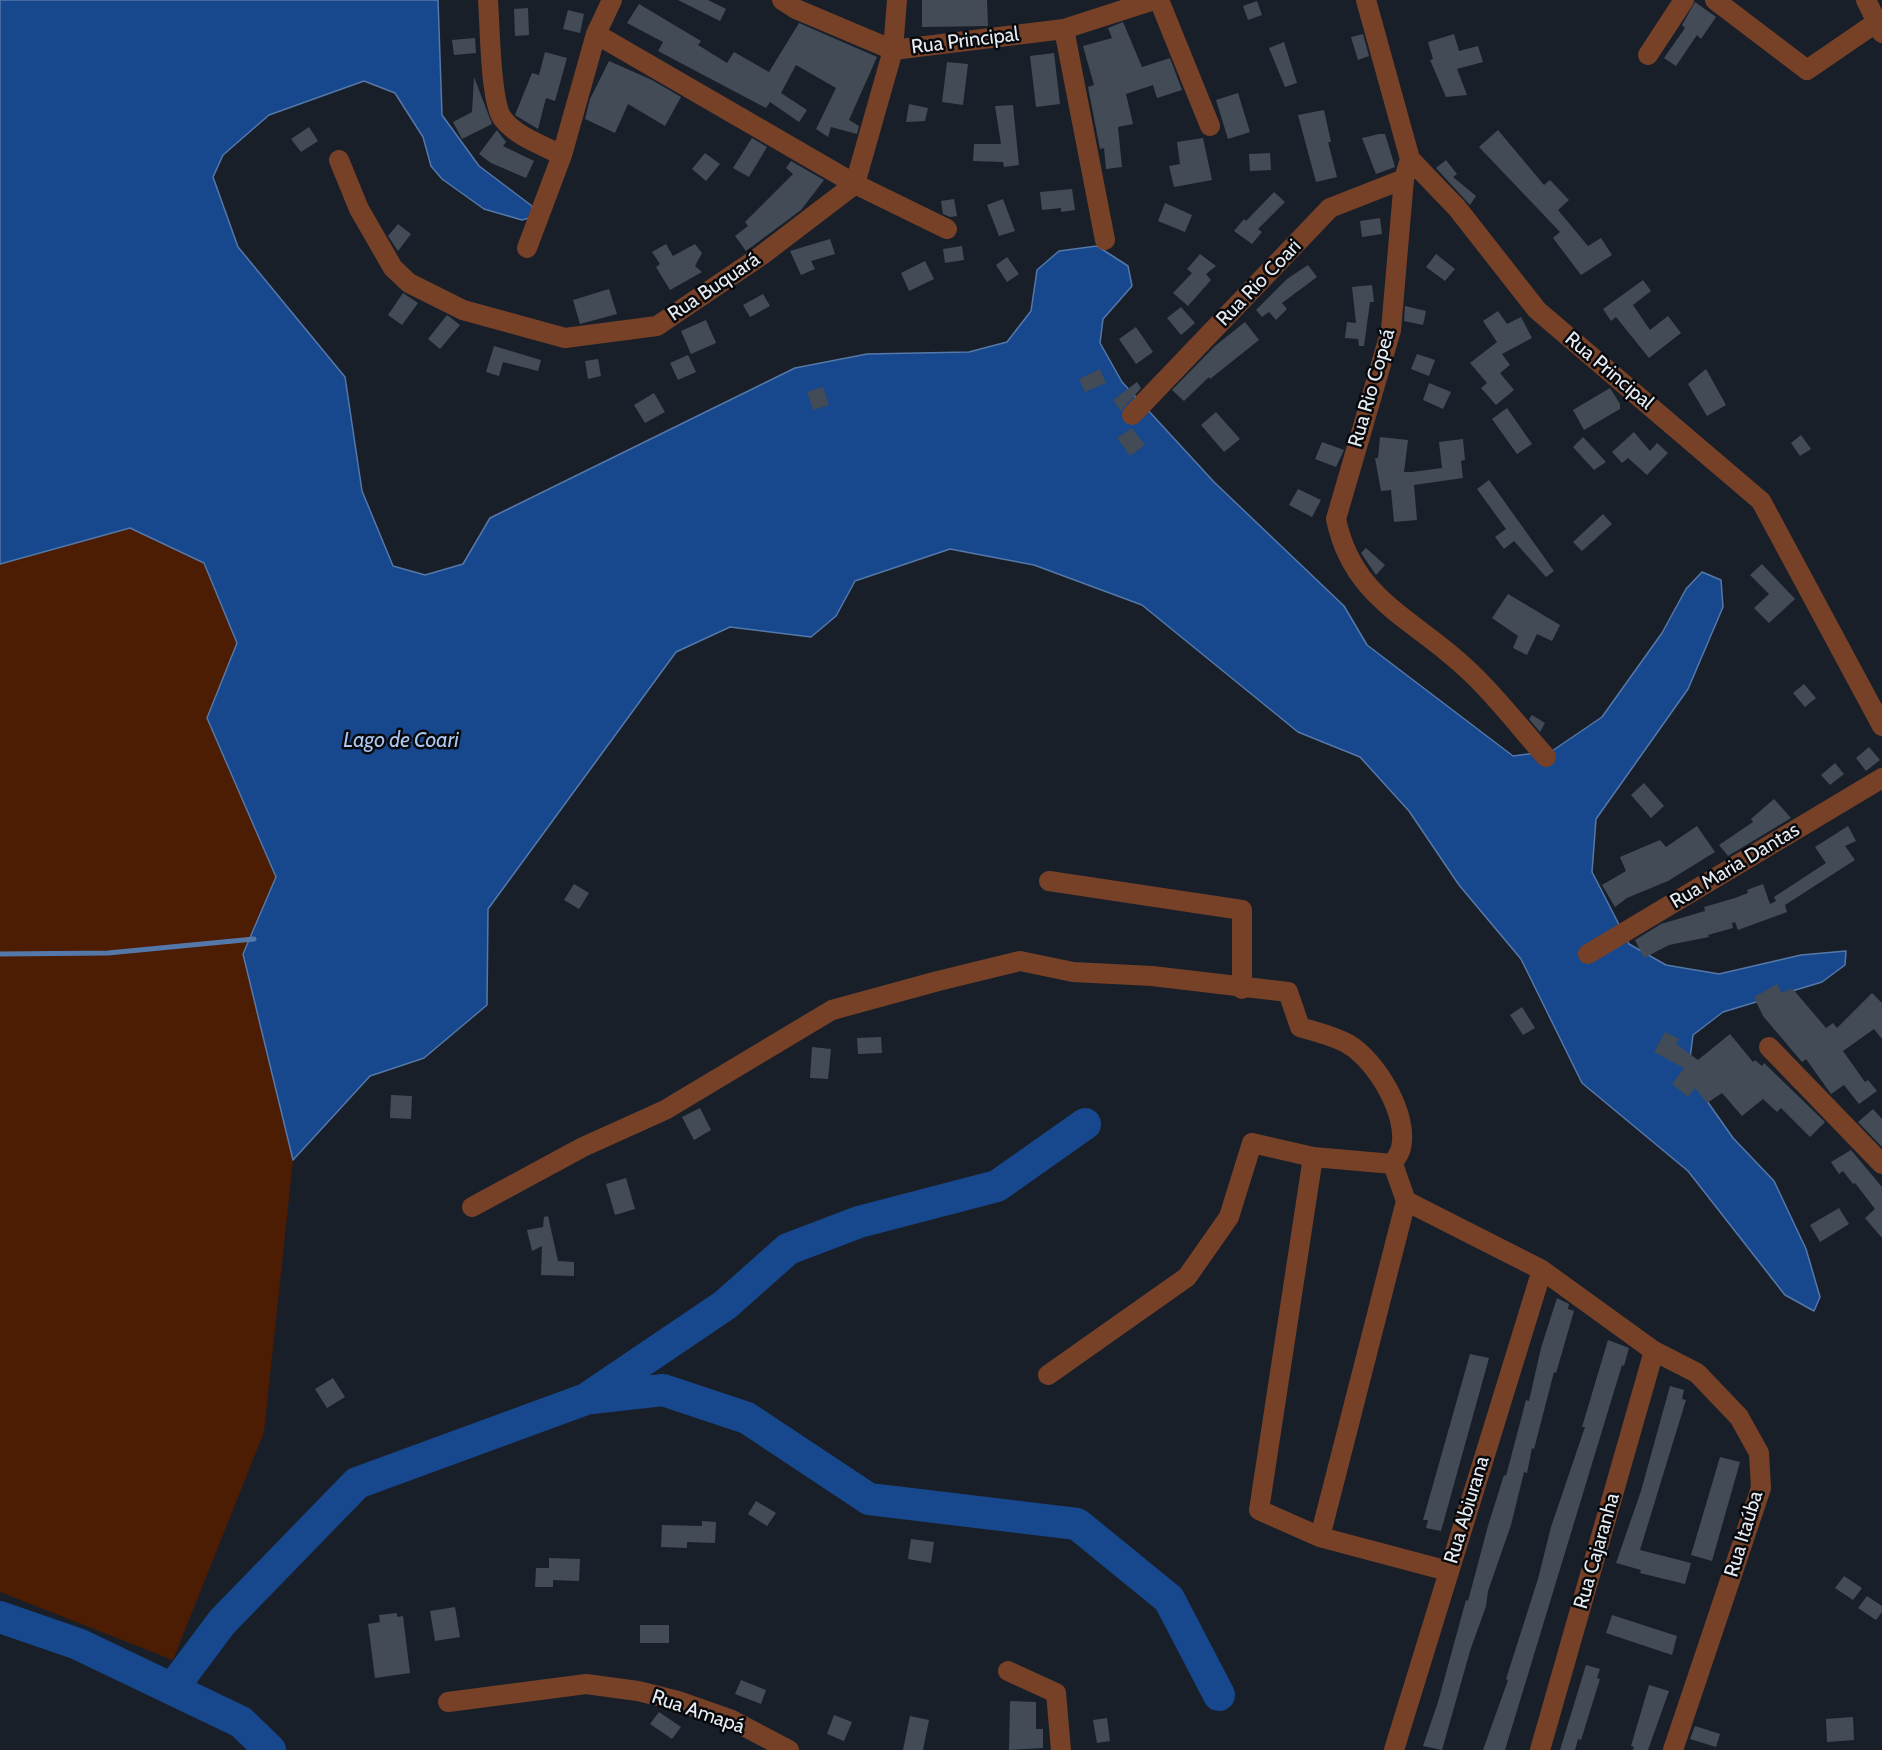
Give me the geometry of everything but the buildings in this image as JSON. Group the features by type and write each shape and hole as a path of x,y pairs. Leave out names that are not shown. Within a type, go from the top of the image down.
{"street":[{"path":"488,0 495,97 501,118 516,132 562,155"},
{"path":"528,248 562,155 596,34 612,0"},
{"name":"Rua Principal","path":"782,0 796,9 893,50 1064,29 1154,0"},
{"path":"855,183 893,50 897,0"},
{"path":"1159,0 1210,126"},
{"name":"Rua Principal","path":"1366,0 1410,159 1457,208 1537,310 1761,501 1882,726"},
{"path":"1648,56 1684,0"},
{"path":"1715,0 1807,70 1879,28 1866,0"},
{"path":"1064,29 1105,240"},
{"path":"596,34 855,183 947,229"},
{"name":"Rua Rio Copeá","path":"1410,159 1404,179 1390,330 1336,519 1341,543 1370,592 1469,671 1546,757"},
{"name":"Rua Buquará","path":"339,160 358,209 393,268 408,283 463,310 565,338 657,326 762,255 855,183"},
{"name":"Rua Rio Coari","path":"1132,415 1330,208 1404,179"},
{"name":"Rua Maria Dantas","path":"1588,954 1882,778"},
{"path":"1049,881 1242,910 1242,989"},
{"path":"472,1207 608,1134 665,1110 832,1010 1020,961 1073,972 1152,976 1242,989 1288,992 1300,1027 1348,1044 1363,1055 1383,1078 1396,1109 1401,1148 1393,1164 1406,1201 1320,1537"},
{"path":"1769,1047 1882,1164"},
{"path":"1048,1375 1187,1277 1229,1217 1252,1143 1312,1157 1393,1164"},
{"path":"1312,1157 1259,1510 1320,1537 1448,1571"},
{"name":"Rua Itaúba","path":"1406,1201 1542,1270 1654,1351 1697,1373 1739,1417 1759,1453 1761,1488 1673,1750"},
{"name":"Rua Abiurana","path":"1394,1750 1542,1270"},
{"name":"Rua Cajaranha","path":"1540,1750 1654,1351"},
{"path":"1008,1671 1056,1693 1061,1750"},
{"name":"Rua Amapá","path":"448,1702 586,1684 638,1691 678,1701 732,1720 789,1750"}],"shaded area":[{"path":"130,528 204,563 237,643 207,719 276,877 243,954 293,1160 264,1432 173,1660 0,1592 0,564"}],"water":[{"name":"Lago de Coari","path":"0,0 438,0 442,115 479,166 532,206 533,217 522,220 484,209 442,179 431,166 423,137 395,93 364,81 269,115 223,155 213,177 238,247 345,377 362,491 393,566 425,575 463,564 490,518 795,368 867,354 969,352 1007,342 1031,311 1037,270 1059,251 1097,246 1128,266 1132,286 1103,319 1100,343 1122,382 1214,482 1344,606 1367,645 1513,756 1552,751 1602,717 1662,633 1686,589 1702,572 1721,580 1723,607 1688,689 1596,819 1592,872 1629,944 1666,965 1719,974 1801,955 1846,951 1845,965 1822,982 1723,1012 1693,1035 1688,1074 1733,1138 1774,1181 1806,1249 1820,1297 1814,1311 1785,1295 1688,1171 1582,1083 1521,959 1459,885 1409,811 1360,757 1298,732 1142,605 1034,565 950,549 855,581 836,616 811,637 730,627 676,652 488,909 487,1005 424,1058 370,1076 293,1160 243,954 276,877 207,718 237,643 204,563 130,528 0,564"}],"waterway":[{"path":"0,954 108,953 254,939"},
{"path":"172,1689 222,1622 357,1483 586,1399 725,1305 788,1249 859,1222 997,1186 1085,1124"},
{"path":"592,1398 663,1390 747,1418 869,1499 1077,1524 1169,1599 1219,1695"},
{"path":"0,1617 78,1644 241,1722 270,1750"}]}
